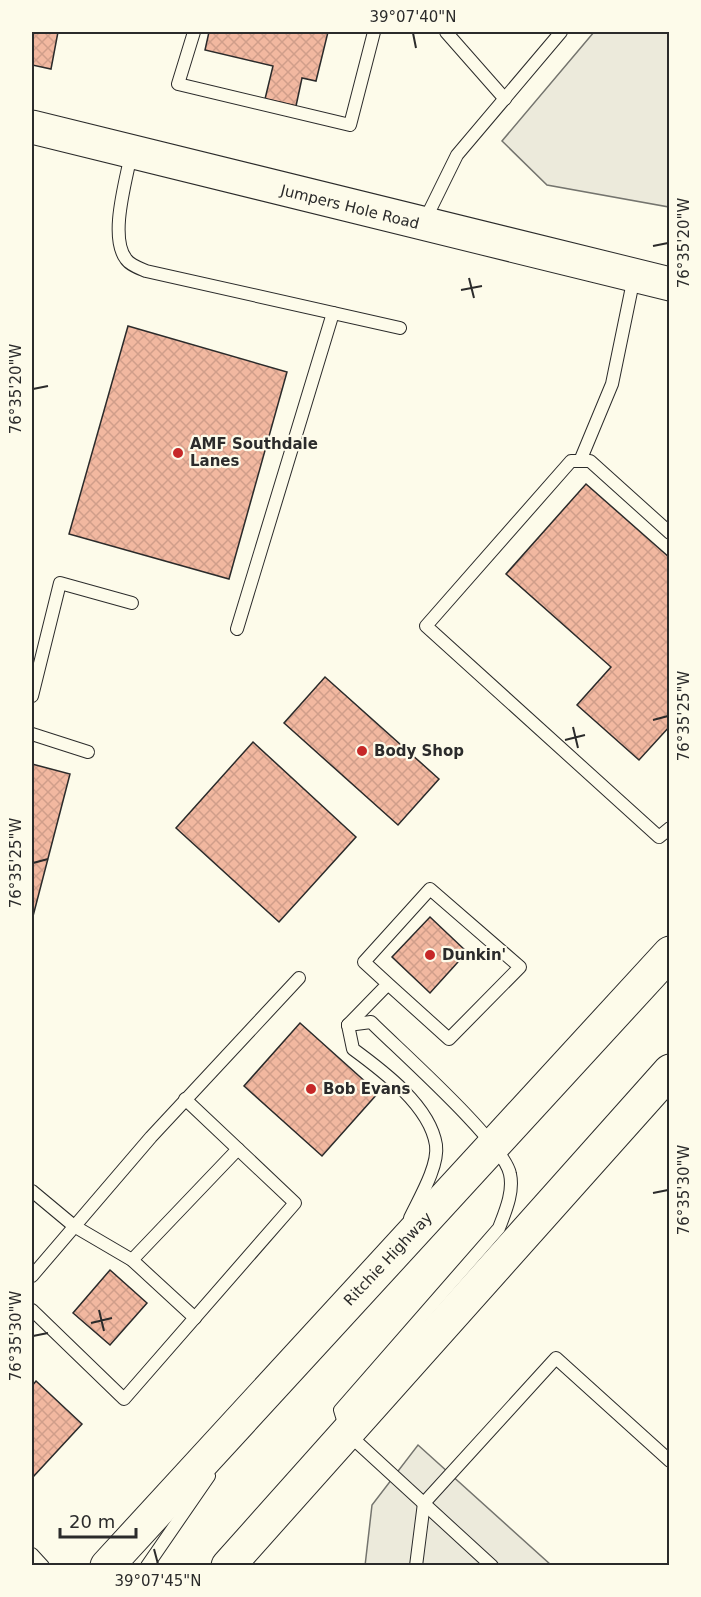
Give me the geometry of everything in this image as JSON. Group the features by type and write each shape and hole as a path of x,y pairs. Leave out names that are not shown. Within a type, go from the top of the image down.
{"main road":[{"name":"Jumpers Hole Road","path":"32,127 422,225 669,284"},
{"name":"Ritchie Highway","path":"107,1566 669,953"},
{"path":"228,1566 669,1071"}],"lane":[{"path":"194,32 178,84 350,125 374,32"},
{"path":"446,32 505,99"},
{"path":"422,225 457,155 561,32"},
{"path":"131,152 118,228 120,250 128,262 146,271 400,328"},
{"path":"580,461 612,384 634,277"},
{"path":"237,629 333,313"},
{"path":"669,533 590,461 571,461 426,626 659,837 669,828"},
{"path":"32,696 60,583 132,603"},
{"path":"32,734 88,752"},
{"path":"430,889 520,967 449,1039 388,984 364,962 430,889"},
{"path":"32,1276 185,1100 299,978"},
{"path":"348,1025 388,984"},
{"path":"348,1025 372,1022 494,1144 510,1174 508,1205 499,1228 340,1410 347,1433 492,1566"},
{"path":"348,1025 353,1049 386,1073 413,1100 436,1146 431,1173 392,1255"},
{"path":"32,1310 124,1399 295,1203 185,1100"},
{"path":"132,1260 238,1149"},
{"path":"32,1191 74,1226 132,1260 195,1318"},
{"path":"416,1566 424,1503 556,1358 669,1461"},
{"path":"147,1566 266,1393"},
{"path":"32,1554 43,1566"}],"shaded area":[{"path":"594,32 669,32 669,207 547,185 502,141"},
{"path":"418,1445 551,1565 365,1566 372,1505"}],"building":[{"path":"32,32 58,32 51,69 32,65"},
{"path":"209,32 328,32 316,81 302,78 296,106 265,99 273,66 205,50"},
{"name":"AMF Southdale Lanes","path":"128,326 287,372 229,579 69,534"},
{"path":"586,484 670,558 670,726 639,760 577,705 611,667 506,574"},
{"name":"Body Shop","path":"325,677 439,779 398,825 284,723"},
{"path":"253,742 356,837 279,922 176,828"},
{"path":"32,764 70,774 32,920"},
{"name":"Dunkin'","path":"430,917 467,952 430,993 392,957"},
{"name":"Bob Evans","path":"300,1023 378,1093 322,1156 244,1086"},
{"path":"110,1270 147,1303 110,1345 73,1313"},
{"path":"36,1381 82,1424 32,1478 32,1386"}],"place":[{"name":"AMF Southdale Lanes","path":"178,453"},
{"name":"Body Shop","path":"362,751"},
{"name":"Dunkin'","path":"430,955"},
{"name":"Bob Evans","path":"311,1089"}]}
